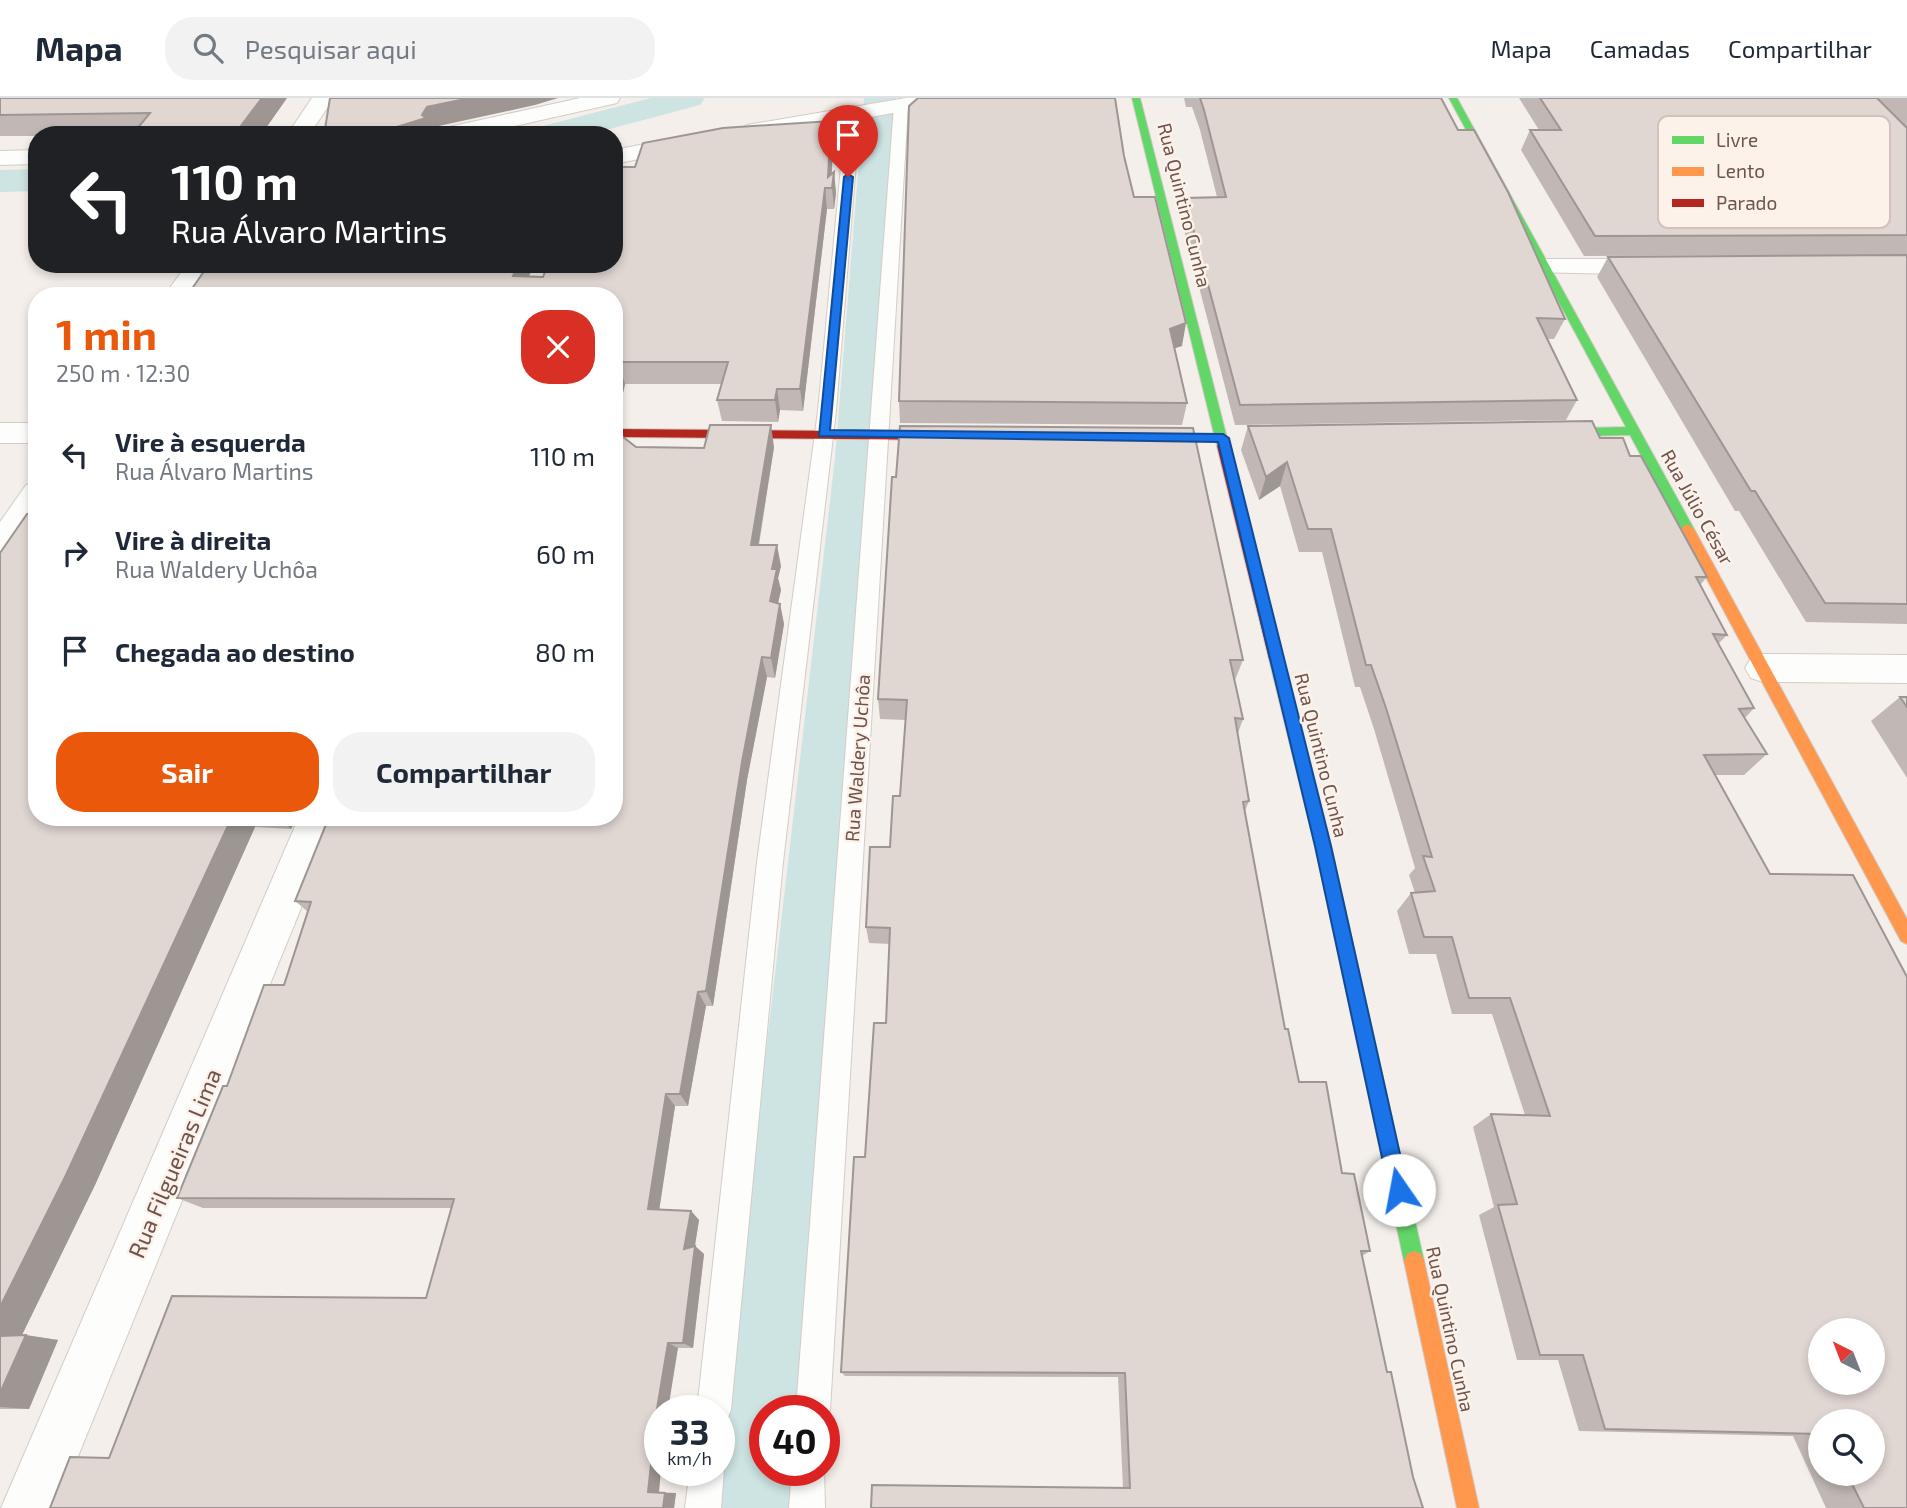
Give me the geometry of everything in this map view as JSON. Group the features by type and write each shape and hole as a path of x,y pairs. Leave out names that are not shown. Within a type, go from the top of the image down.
{"street":[{"path":"304,126 323,98"},
{"path":"483,126 609,98"},
{"path":"623,155 944,98"},
{"name":"Rua Quintino Cunha","path":"1136,98 1230,438 1323,846 1468,1508"},
{"name":"Rua Júlio César","path":"1452,98 1907,936"},
{"path":"0,158 28,157"},
{"path":"1544,267 1683,266"},
{"path":"1528,433 1632,431"},
{"path":"0,433 28,433"},
{"path":"623,433 975,437"},
{"path":"1200,438 1230,438"},
{"path":"0,546 28,505"},
{"path":"1763,668 1907,669"},
{"name":"Rua Filgueiras Lima","path":"29,1508 315,826"}],"lane":[{"name":"Rua Waldery Uchôa","path":"814,1395 881,436 901,106"},
{"path":"715,1395 770,862 825,434 853,113"},
{"path":"704,1508 706,1486"},
{"path":"807,1508 808,1486"}],"building":[{"path":"0,98 262,98 241,126 139,126 150,113 0,115"},
{"path":"330,98 470,98 427,107 422,115 426,118 400,126 325,126"},
{"path":"918,98 1115,98 1134,197 1155,197 1186,323 1170,329 1187,403 899,401 909,106"},
{"path":"1200,98 1441,98 1458,130 1474,130 1508,192 1565,319 1537,318 1577,400 1240,405 1185,198 1226,197"},
{"path":"1540,98 1877,98 1907,128 1907,235 1595,236 1530,130 1561,130"},
{"path":"831,121 828,177 834,172 832,188 825,188 800,389 777,389 775,400 717,400 728,362 623,362 623,287 193,287 203,273 514,273 513,276 543,277 545,273 623,273 623,167 635,167 643,143 723,128"},
{"path":"1907,255 1907,604 1825,603 1755,491 1751,491 1608,257"},
{"path":"1592,421 1600,438 1623,438 1630,456 1641,456 1707,577 1696,577 1727,635 1713,634 1754,708 1739,709 1767,754 1704,755 1770,874 1853,875 1907,977 1907,1508 1864,1508 1853,1486 1885,1486 1885,1409 1808,1409 1808,1434 1605,1429 1583,1355 1540,1355 1498,1205 1517,1204 1491,1114 1550,1116 1510,998 1469,998 1452,937 1424,937 1411,893 1435,891 1423,856 1432,857 1386,708 1371,665 1366,665 1331,529 1308,529 1287,462 1266,477 1248,426"},
{"path":"710,425 771,425 751,545 777,545 772,569 777,569 770,601 780,604 771,658 762,657 742,762 706,991 698,992 680,1094 666,1094 648,1209 691,1211 684,1249 695,1246 683,1343 668,1343 659,1395 644,1395 644,1486 649,1486 648,1492 665,1493 663,1508 50,1508 70,1457 109,1458 172,1296 426,1298 454,1199 177,1198 223,1086 227,1086 264,985 284,985 311,902 295,901 325,826 623,826 623,437 636,447 704,448"},
{"path":"900,426 1193,428 1243,660 1230,660 1243,719 1235,718 1249,801 1243,802 1285,1029 1288,1029 1299,1082 1326,1082 1342,1173 1354,1174 1370,1251 1361,1251 1387,1372 1391,1372 1413,1477 1423,1508 871,1508 872,1485 1130,1488 1125,1373 841,1372 854,1157 865,1157 874,1023 886,1023 890,928 866,927 870,847 890,847 893,796 900,796 907,700 878,699 892,477 896,477"},
{"path":"27,514 28,826 228,826 66,1175 0,1307 0,553"},
{"path":"1900,697 1907,697 1907,707"},
{"path":"26,1335 0,1393 0,1336"}],"waterway":[{"path":"582,126 689,98"},
{"path":"755,1508 858,458 880,98"},
{"path":"0,181 28,180"}],"traffic: fast":[{"path":"1136,98 1223,446"},
{"path":"1453,98 1687,529"},
{"path":"1544,433 1632,431"},
{"path":"1276,659 1323,846 1414,1261"}],"traffic: slow":[{"path":"1687,529 1907,936"},
{"path":"1414,1261 1468,1508"}],"traffic: jam":[{"path":"623,433 952,436"},
{"path":"1223,446 1276,659"}],"route":[{"path":"848,177 824,434 1223,438 1323,846 1399,1190"}]}
